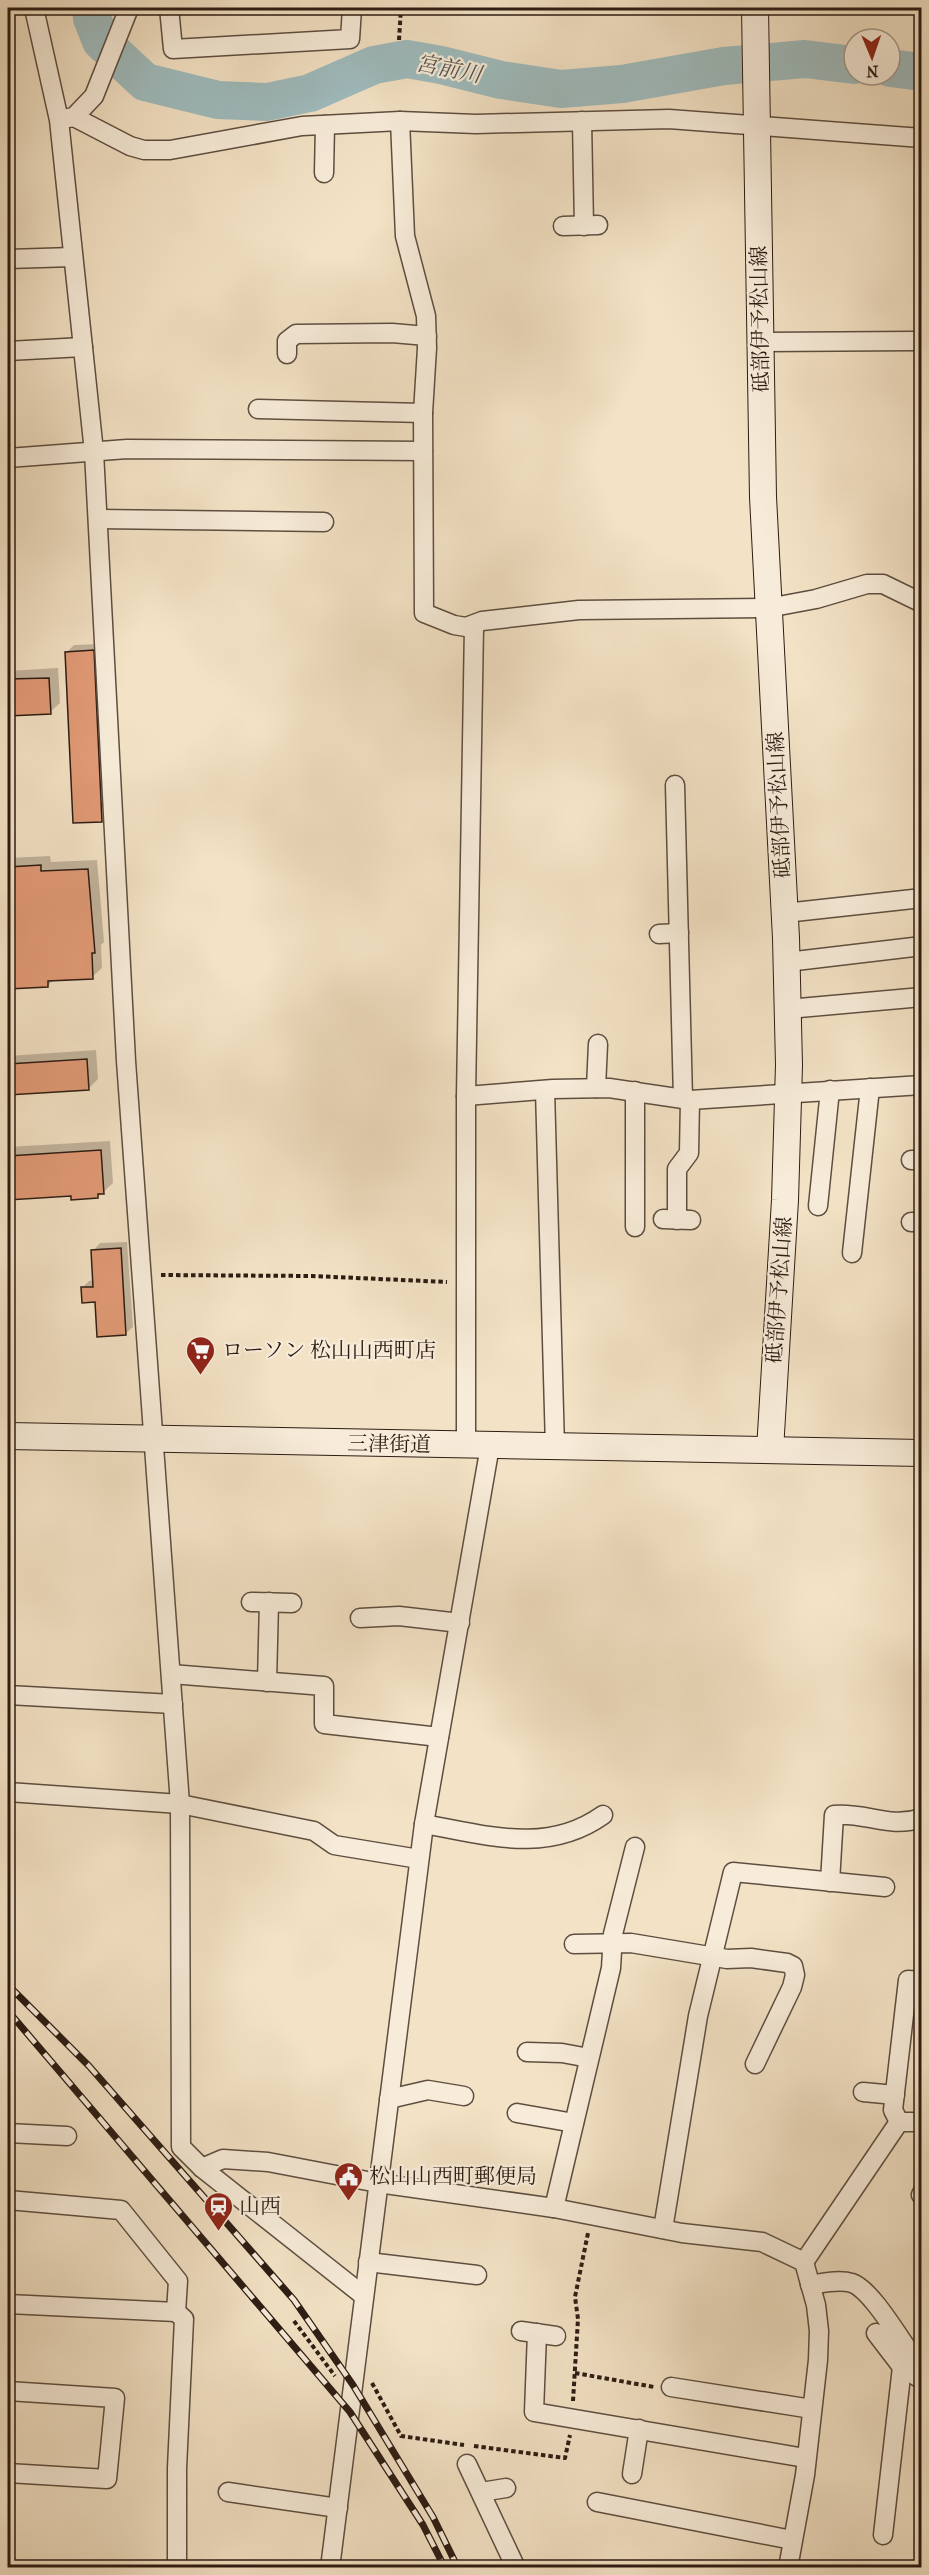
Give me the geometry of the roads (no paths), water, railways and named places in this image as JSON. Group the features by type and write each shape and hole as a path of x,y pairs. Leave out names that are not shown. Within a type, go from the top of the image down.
{"main road":[{"name":"砥部伊予松山線","path":"755,8 760,342 768,608 788,1009 785,1200 770,1450"},
{"name":"三津街道","path":"8,1436 770,1450"},
{"path":"770,1450 921,1453"}],"street":[{"path":"34,8 66,118 73,257 94,452 126,1061 180,1804 181,2147 202,2168 364,2295"},
{"path":"66,118 86,107 94,96 129,8"},
{"path":"169,8 172,49 350,39 352,8"},
{"path":"66,118 144,150 170,150 274,131 325,125 400,121 476,124 669,119 921,138"},
{"path":"400,121 405,236 422,297 427,336 423,413 424,613 454,625 474,626 482,621 579,610 621,612 768,608 816,599 867,585 883,584 921,603"},
{"path":"563,226 591,226 582,121"},
{"path":"324,173 325,125"},
{"path":"8,259 73,257"},
{"path":"287,354 287,341 296,334 392,333 427,336"},
{"path":"760,342 915,341"},
{"path":"8,351 83,347"},
{"path":"258,409 423,413"},
{"path":"8,458 127,449 423,451"},
{"path":"98,519 324,522"},
{"path":"334,2567 338,2508 419,1859 460,1623 478,1445 466,1282 466,1096 474,626"},
{"path":"675,785 689,1153 676,1169 677,1220"},
{"path":"676,806 694,805"},
{"path":"784,913 921,898"},
{"path":"659,934 679,933"},
{"path":"787,962 921,946"},
{"path":"788,1009 921,997"},
{"path":"596,1088 598,1044"},
{"path":"466,1096 545,1089 596,1088 635,1091 686,1100 921,1085"},
{"path":"852,1253 870,1088"},
{"path":"545,1089 555,1447"},
{"path":"818,1206 830,1090"},
{"path":"635,1091 635,1227"},
{"path":"251,1602 292,1603"},
{"path":"267,1682 269,1602"},
{"path":"360,1618 399,1616 460,1623"},
{"path":"171,1674 324,1686 324,1724 439,1737"},
{"path":"8,1695 173,1704"},
{"path":"8,1792 180,1804 314,1831 334,1845 419,1859"},
{"path":"830,1882 834,1815 851,1813 878,1822 894,1823 921,1818"},
{"path":"424,1824 496,1837 539,1839 569,1834 603,1815"},
{"path":"554,2208 610,1968 612,1943 635,1847"},
{"path":"663,2229 698,2016 733,1872 885,1887"},
{"path":"574,1944 651,1945 712,1956 751,1958 793,1966 795,1975 792,1987 755,2064"},
{"path":"899,2122 893,2110 908,1980 921,1981"},
{"path":"527,2052 562,2053 589,2058"},
{"path":"389,2099 428,2090 464,2096"},
{"path":"863,2092 895,2095"},
{"path":"517,2113 574,2124"},
{"path":"899,2122 921,2122"},
{"path":"788,2568 805,2475 819,2331 804,2262 899,2122"},
{"path":"8,2133 67,2136"},
{"path":"202,2168 223,2159 245,2159 378,2183 554,2208 663,2229 762,2242 804,2262"},
{"path":"8,2200 121,2210 178,2281 176,2312"},
{"path":"369,2262 477,2274"},
{"path":"810,2285 837,2281 853,2284 870,2298 914,2358 921,2361"},
{"path":"8,2304 176,2312 184,2319 177,2469 177,2568"},
{"path":"556,2336 529,2332 534,2412 805,2458"},
{"path":"876,2332 903,2367 921,2380"},
{"path":"883,2535 903,2367"},
{"path":"671,2387 812,2409"},
{"path":"8,2391 115,2398 107,2479 8,2473"},
{"path":"632,2474 639,2430"},
{"path":"467,2464 516,2568"},
{"path":"481,2492 506,2488"},
{"path":"228,2492 338,2508"},
{"path":"597,2502 792,2540"}],"waterway":[{"name":"宮前川","path":"91,8 92,18 101,41 145,82 218,100 267,102 310,93 374,65 407,59 501,80 561,89 622,84 724,66 805,59 842,64"},
{"name":"宮前川","path":"902,70 922,72"}],"railway":[{"path":"8,1985 89,2066 294,2300 353,2385 433,2517 458,2568"},
{"path":"8,2011 350,2412 423,2525 445,2568"}],"place":[{"name":"ローソン 松山山西町店","path":"201,1376"},
{"name":"松山山西町郵便局","path":"348,2202"},
{"name":"山西","path":"218,2232"}]}
